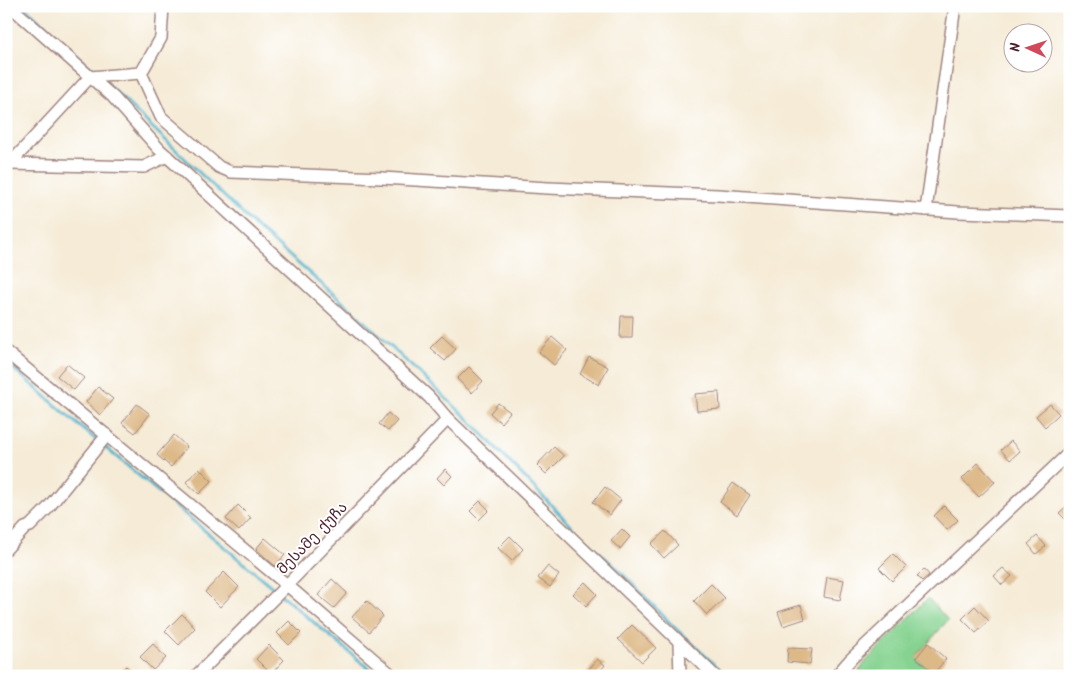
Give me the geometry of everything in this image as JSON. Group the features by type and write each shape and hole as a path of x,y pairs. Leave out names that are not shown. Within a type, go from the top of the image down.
{"street":[{"path":"10,6 113,96 167,156 429,397 448,419 715,676"},
{"path":"141,73 161,38 163,6"},
{"path":"926,210 955,6"},
{"path":"8,166 90,77 141,73"},
{"path":"141,73 161,117 218,167 231,172 718,195 926,210 1070,216"},
{"path":"8,166 144,167 167,156"},
{"path":"6,352 287,585 393,676"},
{"name":"მესამე ქუჩა","path":"196,676 448,419"},
{"path":"6,549 48,508 107,435"},
{"path":"836,676 1070,452"},
{"path":"679,643 680,676"}],"green space":[{"path":"928,598 948,620 916,657 934,673 931,676 866,676 859,671 867,660"}],"building":[{"path":"621,316 633,316 632,338 620,338"},
{"path":"442,336 456,349 445,361 430,348"},
{"path":"552,337 567,350 554,365 539,352"},
{"path":"589,357 608,367 599,385 580,374"},
{"path":"67,364 84,378 74,390 57,376"},
{"path":"469,367 483,381 472,393 457,379"},
{"path":"98,387 113,399 100,415 86,402"},
{"path":"719,392 720,409 697,411 695,394"},
{"path":"498,403 510,412 501,423 490,413"},
{"path":"137,404 150,414 135,433 122,423"},
{"path":"1050,404 1059,414 1045,427 1036,416"},
{"path":"388,413 397,421 388,431 379,424"},
{"path":"174,435 187,447 171,467 157,455"},
{"path":"1011,441 1020,451 1010,460 1001,450"},
{"path":"554,447 564,456 546,474 537,465"},
{"path":"978,463 995,482 979,497 962,479"},
{"path":"199,468 212,481 199,494 186,482"},
{"path":"445,469 452,476 444,485 437,478"},
{"path":"733,483 750,495 737,515 720,502"},
{"path":"605,487 621,500 610,515 593,502"},
{"path":"480,501 489,510 479,520 470,511"},
{"path":"1070,503 1070,524 1059,513"},
{"path":"238,505 251,518 239,531 226,519"},
{"path":"944,506 958,520 947,530 934,516"},
{"path":"622,529 630,537 620,549 611,541"},
{"path":"665,531 678,545 664,558 651,544"},
{"path":"510,536 523,549 512,561 498,548"},
{"path":"1037,536 1046,546 1036,554 1028,544"},
{"path":"265,538 285,555 275,566 256,549"},
{"path":"893,554 906,567 892,581 879,568"},
{"path":"548,566 559,575 550,587 538,578"},
{"path":"1003,568 1012,576 1002,585 994,576"},
{"path":"924,569 929,575 922,581 917,576"},
{"path":"224,572 239,587 220,607 205,592"},
{"path":"827,577 844,580 840,600 824,597"},
{"path":"332,579 347,593 334,608 318,595"},
{"path":"585,582 597,594 586,606 573,594"},
{"path":"711,584 725,598 707,615 694,601"},
{"path":"367,601 383,616 369,632 352,617"},
{"path":"801,605 805,619 783,626 778,612"},
{"path":"975,606 989,621 976,633 962,619"},
{"path":"182,614 195,628 179,645 165,631"},
{"path":"289,621 301,633 289,645 277,633"},
{"path":"632,625 656,648 642,662 618,639"},
{"path":"928,643 946,659 934,673 916,658"},
{"path":"153,644 166,658 153,670 140,657"},
{"path":"269,645 284,660 271,674 256,659"},
{"path":"788,648 812,649 810,664 787,662"},
{"path":"597,659 605,665 596,676 584,676"},
{"path":"126,666 137,676 117,676"}],"waterway":[{"path":"24,6 96,73"},
{"path":"102,79 254,225 355,313 467,418 582,537 618,569 672,625 727,676"},
{"path":"6,362 277,591"},
{"path":"281,595 378,676"}]}
